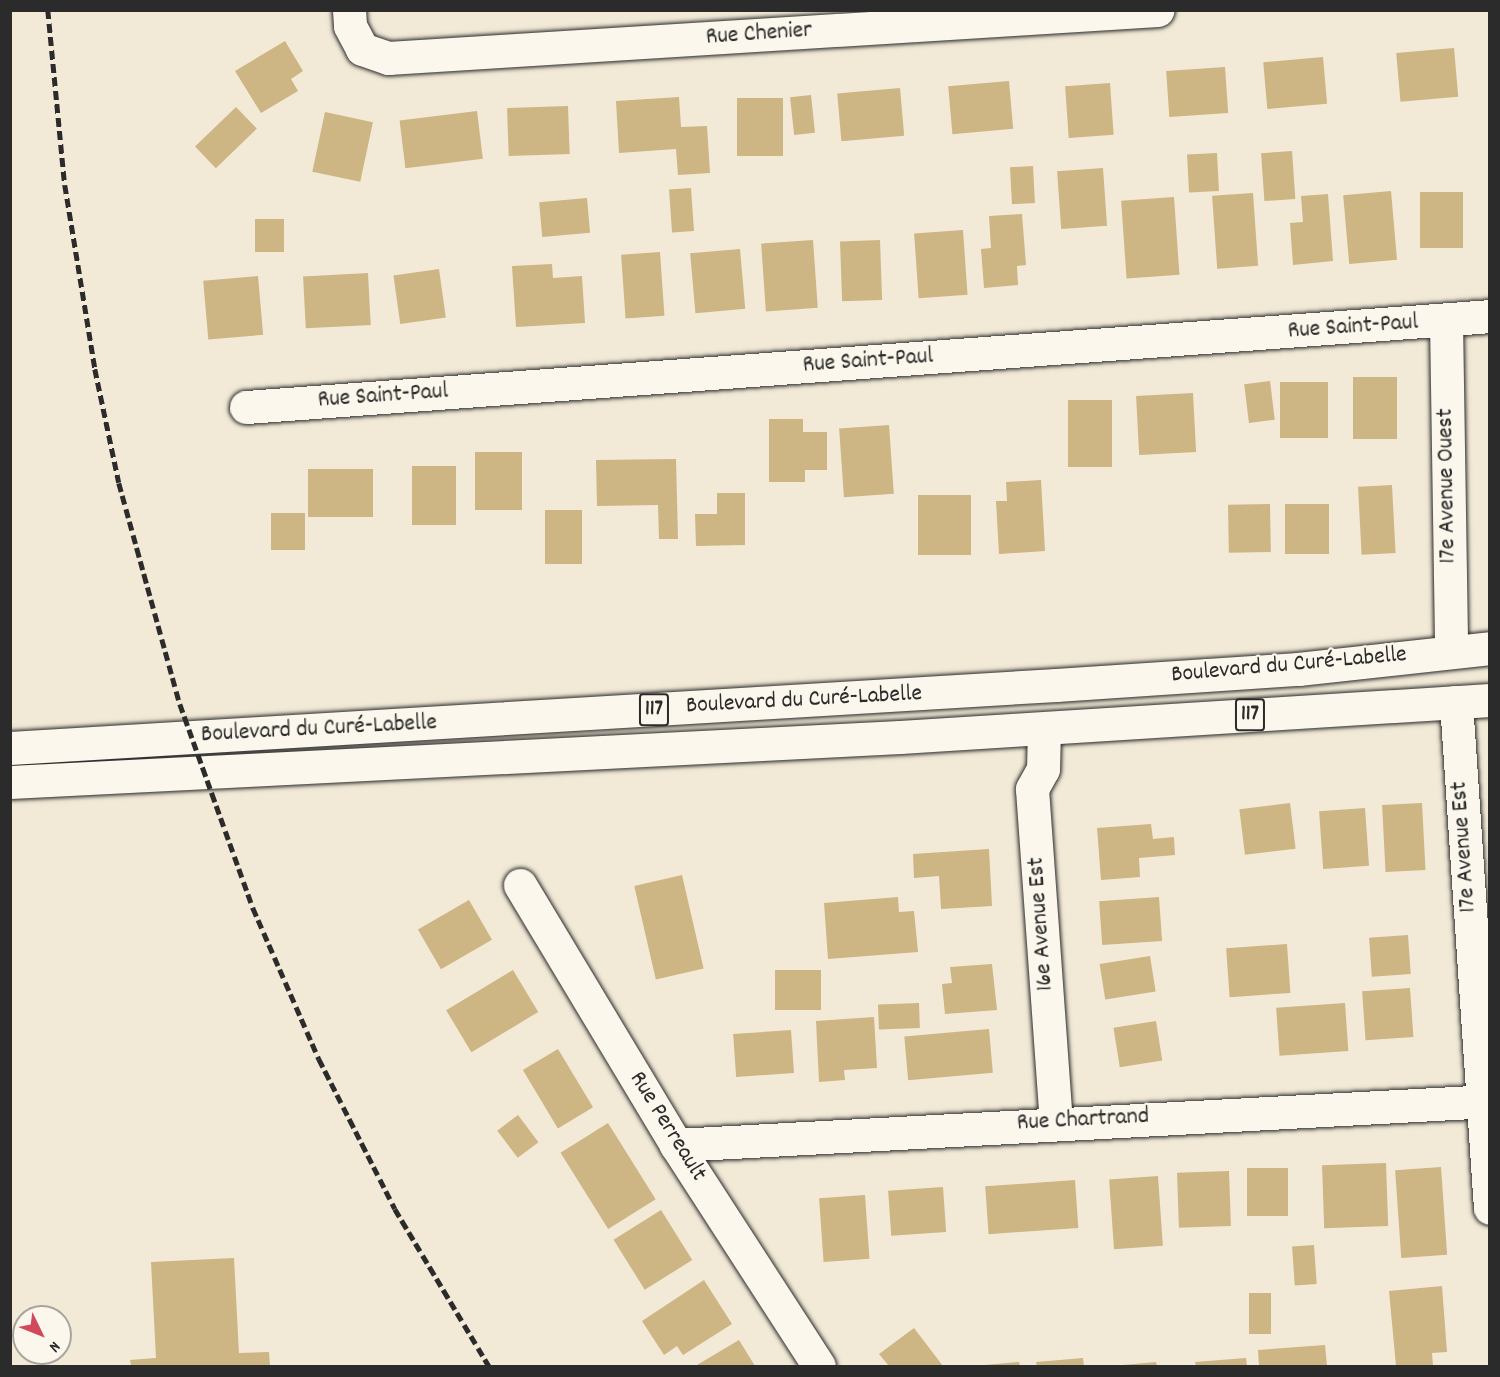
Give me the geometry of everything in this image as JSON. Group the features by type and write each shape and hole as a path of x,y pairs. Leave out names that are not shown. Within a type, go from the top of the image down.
{"street":[{"name":"Rue Chenier","path":"348,10 350,26 362,49 388,58 1158,10"},
{"name":"Rue Saint-Paul","path":"246,406 1446,321 1490,316"},
{"name":"17e Avenue Ouest","path":"1446,321 1451,651"},
{"name":"Boulevard du Curé-Labelle","path":"10,748 911,695 1298,669 1490,648"},
{"name":"Boulevard du Curé-Labelle","path":"10,782 1044,729 1490,700"},
{"name":"17e Avenue Est","path":"1456,702 1485,1102 1490,1208"},
{"name":"16e Avenue Est","path":"1044,729 1043,769 1032,789 1056,1122"},
{"name":"Rue Perreault","path":"520,885 676,1144 819,1366"},
{"name":"Rue Chartrand","path":"676,1144 1056,1122 1485,1102"}],"building":[{"path":"285,41 303,71 291,79 298,91 261,113 235,71"},
{"path":"1454,48 1458,97 1400,102 1396,53"},
{"path":"1323,57 1327,104 1267,109 1263,62"},
{"path":"1225,67 1228,113 1169,117 1166,71"},
{"path":"1009,81 1013,129 952,134 948,86"},
{"path":"1110,83 1114,135 1069,138 1065,86"},
{"path":"900,88 904,136 841,141 837,93"},
{"path":"811,95 815,133 794,135 790,97"},
{"path":"679,97 681,127 707,126 710,173 678,175 676,149 619,153 616,101"},
{"path":"737,98 783,98 783,156 737,156"},
{"path":"568,106 570,154 509,156 507,108"},
{"path":"236,107 257,129 216,168 195,147"},
{"path":"477,111 483,159 405,168 400,121"},
{"path":"325,112 373,122 360,182 312,172"},
{"path":"1292,151 1295,199 1264,201 1261,153"},
{"path":"1217,153 1219,191 1189,193 1187,155"},
{"path":"1033,166 1035,203 1012,204 1010,167"},
{"path":"1103,168 1107,226 1061,229 1057,171"},
{"path":"691,188 694,231 672,232 669,190"},
{"path":"1391,191 1397,260 1349,264 1343,195"},
{"path":"1420,192 1463,192 1463,248 1420,248"},
{"path":"1253,193 1258,266 1217,269 1212,196"},
{"path":"1328,194 1333,261 1293,265 1290,223 1303,222 1301,196"},
{"path":"1174,197 1179,275 1127,279 1121,201"},
{"path":"587,198 590,233 542,237 539,202"},
{"path":"1022,214 1026,265 1017,266 1018,285 984,288 981,249 991,248 989,216"},
{"path":"255,219 284,219 284,252 255,252"},
{"path":"963,230 968,295 919,298 914,233"},
{"path":"813,240 818,308 766,311 761,244"},
{"path":"880,240 882,300 842,301 840,241"},
{"path":"740,249 745,309 695,313 690,253"},
{"path":"660,252 664,316 626,319 621,255"},
{"path":"552,264 553,278 582,276 585,323 516,327 512,266"},
{"path":"439,269 446,318 400,324 393,275"},
{"path":"368,273 371,325 306,328 303,276"},
{"path":"258,276 263,335 208,340 203,281"},
{"path":"1353,377 1397,377 1397,439 1353,439"},
{"path":"1270,381 1275,420 1249,423 1244,384"},
{"path":"1280,382 1328,382 1328,438 1280,438"},
{"path":"1193,393 1196,452 1139,455 1136,396"},
{"path":"1068,400 1112,400 1112,467 1068,467"},
{"path":"769,419 803,419 803,432 827,432 827,470 805,470 805,482 769,482"},
{"path":"889,425 894,494 844,497 839,428"},
{"path":"475,452 522,452 522,510 475,510"},
{"path":"676,459 678,539 659,539 658,505 597,506 596,460"},
{"path":"412,466 456,466 456,525 412,525"},
{"path":"308,469 373,469 373,517 308,517"},
{"path":"1041,480 1045,551 999,554 996,501 1007,501 1006,482"},
{"path":"1392,485 1396,553 1362,555 1358,487"},
{"path":"717,493 745,493 745,545 696,546 695,514 717,514"},
{"path":"918,495 971,495 971,555 918,555"},
{"path":"1270,504 1271,552 1229,553 1228,505"},
{"path":"1285,504 1329,504 1329,554 1285,554"},
{"path":"545,510 582,510 582,564 545,564"},
{"path":"271,513 305,513 305,550 271,550"},
{"path":"1290,803 1296,849 1245,855 1239,809"},
{"path":"1422,803 1426,870 1386,872 1382,805"},
{"path":"1365,808 1369,866 1323,869 1319,811"},
{"path":"1151,824 1153,839 1174,837 1175,855 1139,858 1140,877 1101,880 1097,828"},
{"path":"989,849 992,906 941,909 939,876 914,878 913,854"},
{"path":"682,875 704,969 656,980 634,886"},
{"path":"898,897 899,912 914,911 918,952 828,959 824,903"},
{"path":"1159,897 1162,941 1102,945 1099,901"},
{"path":"469,900 492,940 441,969 418,930"},
{"path":"1408,935 1411,974 1372,977 1369,938"},
{"path":"1287,944 1290,993 1230,997 1226,948"},
{"path":"1150,956 1156,992 1105,1000 1100,964"},
{"path":"992,964 997,1010 945,1014 942,984 952,983 950,967"},
{"path":"513,970 538,1012 471,1052 446,1010"},
{"path":"775,970 821,970 821,1010 775,1010"},
{"path":"1410,988 1413,1037 1366,1040 1362,991"},
{"path":"919,1003 920,1028 879,1029 878,1004"},
{"path":"1345,1003 1348,1051 1280,1056 1276,1008"},
{"path":"874,1017 877,1068 844,1070 845,1080 819,1082 816,1021"},
{"path":"1156,1021 1162,1061 1120,1067 1114,1028"},
{"path":"989,1029 993,1073 908,1080 904,1036"},
{"path":"791,1030 794,1073 736,1077 733,1034"},
{"path":"558,1049 593,1107 558,1128 523,1070"},
{"path":"518,1115 538,1142 518,1158 497,1131"},
{"path":"608,1123 656,1199 608,1229 561,1153"},
{"path":"1386,1163 1388,1226 1324,1228 1322,1165"},
{"path":"1441,1167 1447,1255 1401,1258 1395,1170"},
{"path":"1247,1168 1288,1168 1288,1216 1247,1216"},
{"path":"1229,1171 1231,1226 1179,1228 1177,1173"},
{"path":"1158,1176 1163,1246 1114,1249 1109,1179"},
{"path":"1075,1180 1078,1228 989,1234 985,1186"},
{"path":"943,1187 946,1232 891,1236 888,1191"},
{"path":"865,1195 869,1259 824,1262 819,1198"},
{"path":"661,1210 692,1260 645,1290 614,1240"},
{"path":"1314,1245 1317,1284 1295,1285 1292,1247"},
{"path":"234,1258 239,1353 269,1352 270,1366 131,1366 130,1360 156,1358 151,1262"},
{"path":"704,1280 732,1324 683,1355 677,1346 664,1355 642,1321"},
{"path":"1442,1286 1447,1352 1432,1353 1433,1366 1396,1366 1389,1291"},
{"path":"1249,1293 1271,1293 1271,1334 1249,1334"},
{"path":"914,1328 943,1366 889,1366 879,1354"},
{"path":"739,1340 755,1366 697,1365"},
{"path":"1325,1345 1327,1366 1259,1366 1258,1350"},
{"path":"1083,1358 1084,1366 1037,1366 1036,1362"},
{"path":"1246,1358 1247,1366 1196,1366 1195,1362"},
{"path":"1019,1362 1020,1366 984,1366 984,1365"},
{"path":"1156,1362 1157,1366 1123,1366 1123,1365"}],"railway":[{"path":"48,10 65,185 95,369 119,483 180,704 253,908 319,1059 395,1209 489,1366"}]}
